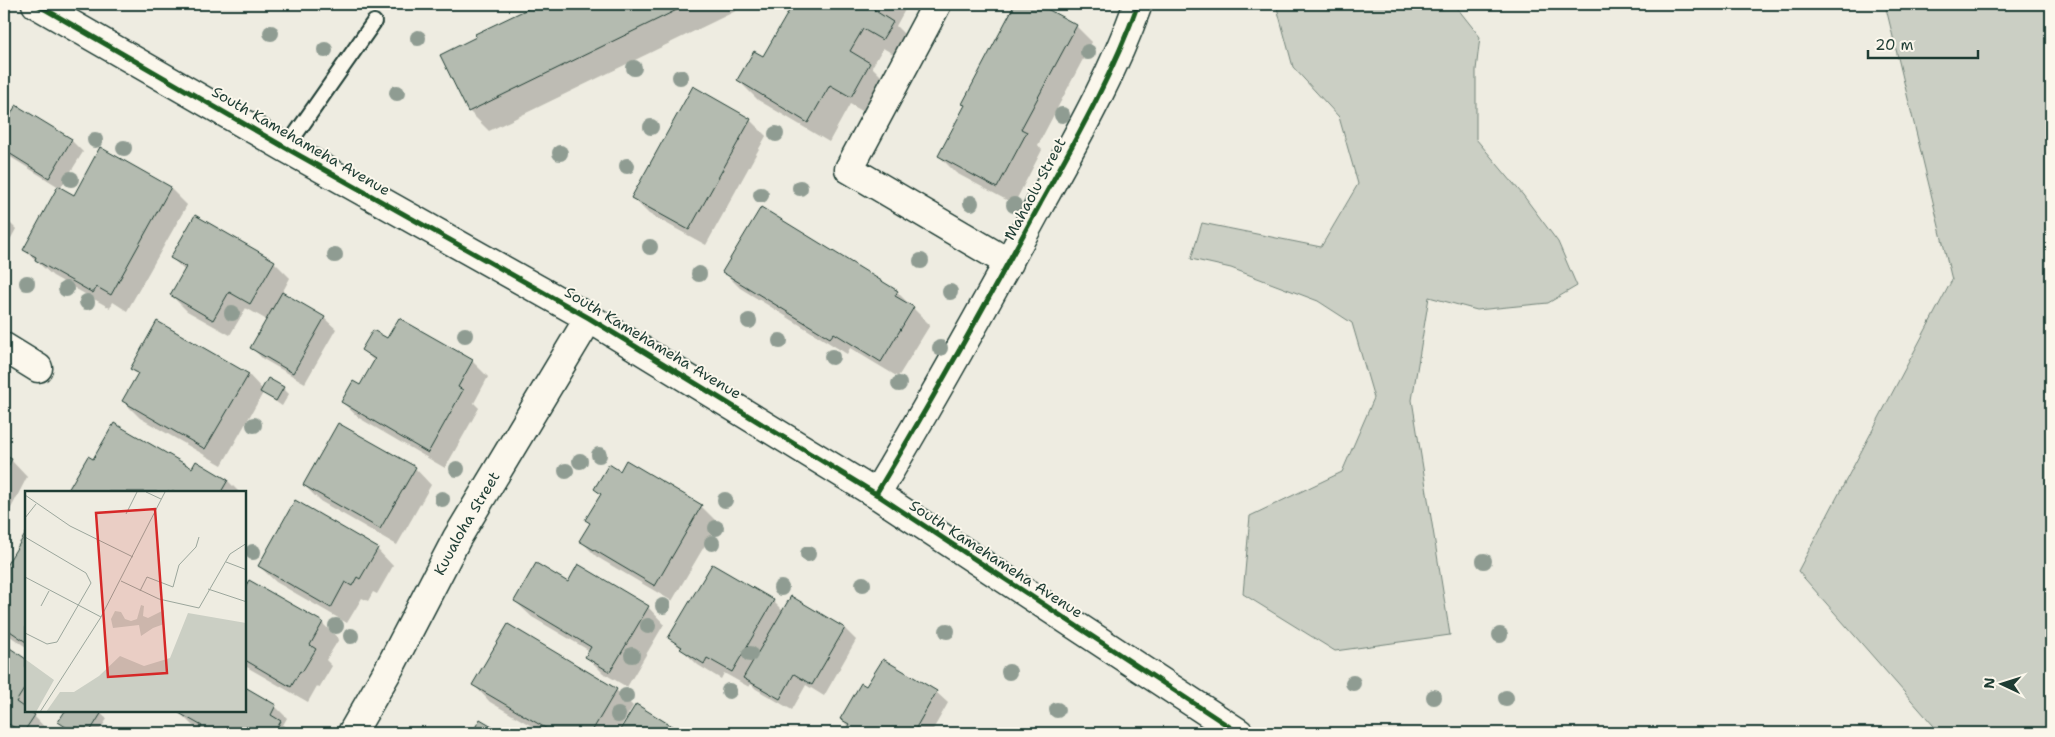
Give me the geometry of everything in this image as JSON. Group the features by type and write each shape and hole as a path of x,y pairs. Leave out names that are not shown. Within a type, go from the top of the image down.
{"street":[{"name":"South Kamehameha Avenue","path":"36,4 286,148 588,318 876,494 1239,733"},
{"path":"938,4 849,169 1009,263"},
{"name":"Mahaolu Street","path":"876,494 1009,263 1102,90 1127,35 1138,4"},
{"name":"Kuualoha Street","path":"352,733 458,538 588,318"},
{"path":"4,347 38,368"}],"lane":[{"path":"286,148 374,22"}],"shaded area":[{"path":"1276,4 1454,4 1480,37 1476,70 1476,139 1523,195 1558,242 1577,286 1548,303 1477,310 1429,297 1412,400 1450,635 1335,651 1243,594 1250,516 1342,472 1374,398 1352,323 1318,301 1231,268 1191,259 1202,223 1321,247 1358,184 1339,117 1293,67"},
{"path":"1885,4 2051,4 2051,733 1940,733 1798,571 1952,280"}],"building":[{"path":"538,4 689,4 468,112 440,55 476,37 475,34"},
{"path":"793,4 877,4 874,10 893,22 882,40 863,29 850,51 870,63 851,97 830,85 808,123 737,80 754,51 763,56"},
{"path":"1015,4 1038,4 1077,25 1021,129 1027,132 997,188 938,156 965,105 962,104"},
{"path":"693,86 751,119 689,230 631,198"},
{"path":"16,105 72,139 49,178 4,150 4,126"},
{"path":"100,147 171,187 111,295 97,287 93,293 35,260 36,257 23,250 58,186 74,195"},
{"path":"761,207 898,291 895,296 914,307 881,362 834,333 830,338 722,272"},
{"path":"195,215 275,261 250,304 229,292 213,320 170,295 186,267 170,258"},
{"path":"282,292 325,317 293,373 250,348"},
{"path":"399,318 473,360 458,387 463,390 428,453 341,402 353,381 360,385 375,359 361,350 373,330 387,338"},
{"path":"157,321 249,374 205,449 122,401 138,373 130,369"},
{"path":"268,378 284,387 276,401 260,392"},
{"path":"114,423 192,468 196,461 228,480 222,491 68,491 88,456 93,459"},
{"path":"338,423 416,467 380,529 303,485"},
{"path":"4,455 12,459 4,475"},
{"path":"626,460 702,505 655,586 579,541 590,523 585,520 601,494 594,489 609,464 620,471"},
{"path":"295,500 378,548 360,579 357,577 352,586 345,582 331,608 258,566"},
{"path":"25,535 25,641 4,627 4,569"},
{"path":"536,563 568,582 578,564 649,606 610,672 585,657 591,647 514,601"},
{"path":"712,564 774,600 732,672 707,658 704,664 680,649 682,647 668,638"},
{"path":"249,580 323,622 310,645 316,649 291,687 246,661 246,585"},
{"path":"791,596 845,628 812,685 794,674 780,699 743,678"},
{"path":"508,624 617,689 591,733 554,733 472,685"},
{"path":"4,644 25,658 25,688 16,702 25,708 25,712 31,712 35,715 23,733 4,721"},
{"path":"883,659 937,691 913,733 844,733 849,724 840,719 861,683 866,686"},
{"path":"246,688 276,705 271,715 281,721 274,733 198,733 202,726 179,713 246,712"},
{"path":"636,704 680,731 678,733 618,733"},
{"path":"64,712 102,712 89,733 75,733 58,722"},
{"path":"480,719 504,733 472,733"}],"cycle path":[{"path":"36,4 286,148 589,318 876,494 1239,733"},
{"path":"876,494 960,350 1080,131 1117,56 1138,4"}]}
